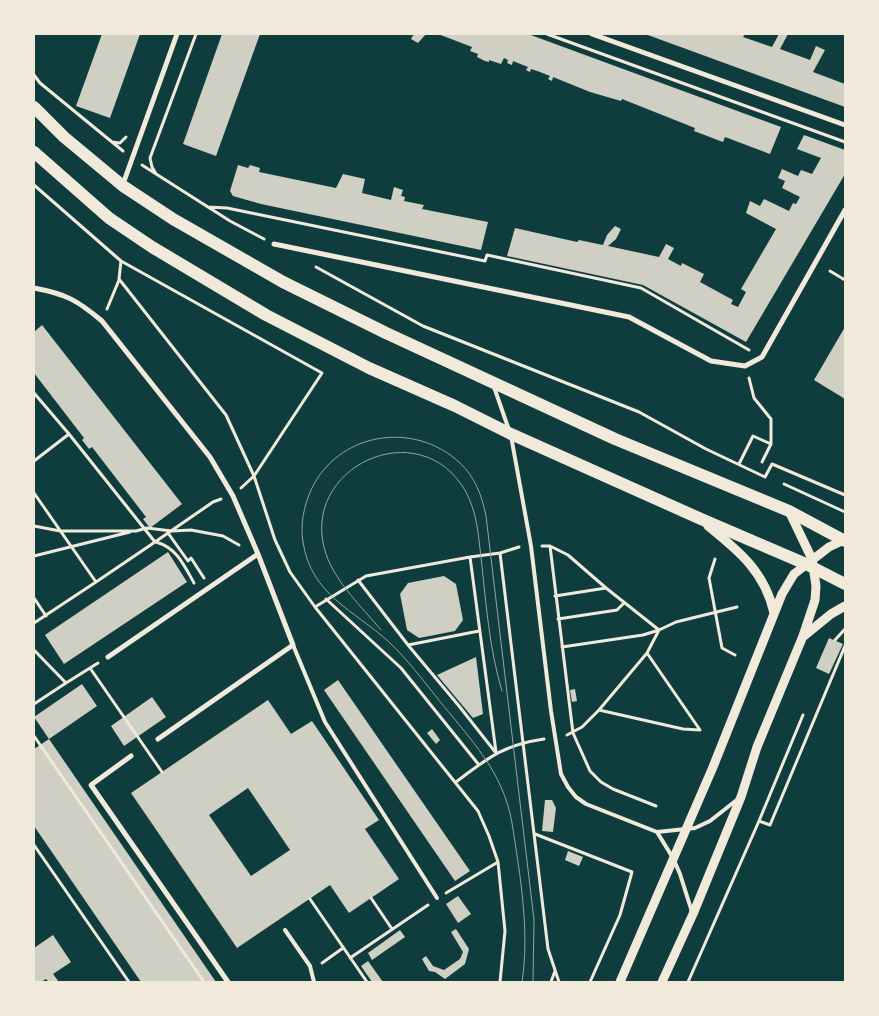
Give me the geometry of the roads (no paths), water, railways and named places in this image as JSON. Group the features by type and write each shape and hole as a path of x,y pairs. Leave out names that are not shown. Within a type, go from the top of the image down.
{"main road":[{"path":"34,108 64,137 123,186 173,219 283,282 386,333 615,439 789,511 845,540"},
{"path":"34,152 109,218 152,247 258,310 369,368 455,406 510,434 701,520 810,564 845,584"}],"street":[{"path":"123,186 177,34"},
{"path":"592,34 845,125"},
{"path":"274,244 629,317 711,361 745,366 762,357 845,210"},
{"path":"34,288 57,292 80,303 102,321 210,457 233,496 294,645 158,739"},
{"path":"662,982 693,914 741,797 757,746 803,636 815,600 816,586 810,564 789,511"},
{"path":"701,520 740,552 761,578 769,594 774,613"},
{"path":"620,982 713,767 782,594 794,574 810,564 829,547 845,540"},
{"path":"108,657 258,554"},
{"path":"803,636 831,614 845,606"},
{"path":"132,756 91,785 228,982"}],"lane":[{"path":"492,382 510,434 531,546 551,711 561,774 572,792 586,804 657,832 694,828 710,820 741,797"},
{"path":"294,645 325,722 437,898"},
{"path":"657,832 673,858 693,914"},
{"path":"285,930 310,966 314,982"}],"tram line":[{"path":"522,982 525,943 523,902 512,823 508,804 501,787 484,756 408,662 389,642 336,600 324,588 308,560 303,542 302,522 306,502 323,470 339,455 358,445 378,439 400,437 421,441 441,449 465,468 474,481 482,501 486,516 534,920 533,982"},
{"path":"381,630 350,594 330,565 326,554 322,523 329,496 345,475 368,460 394,453 421,455 446,468 466,492 473,508 478,531 491,642 502,691"}]}
